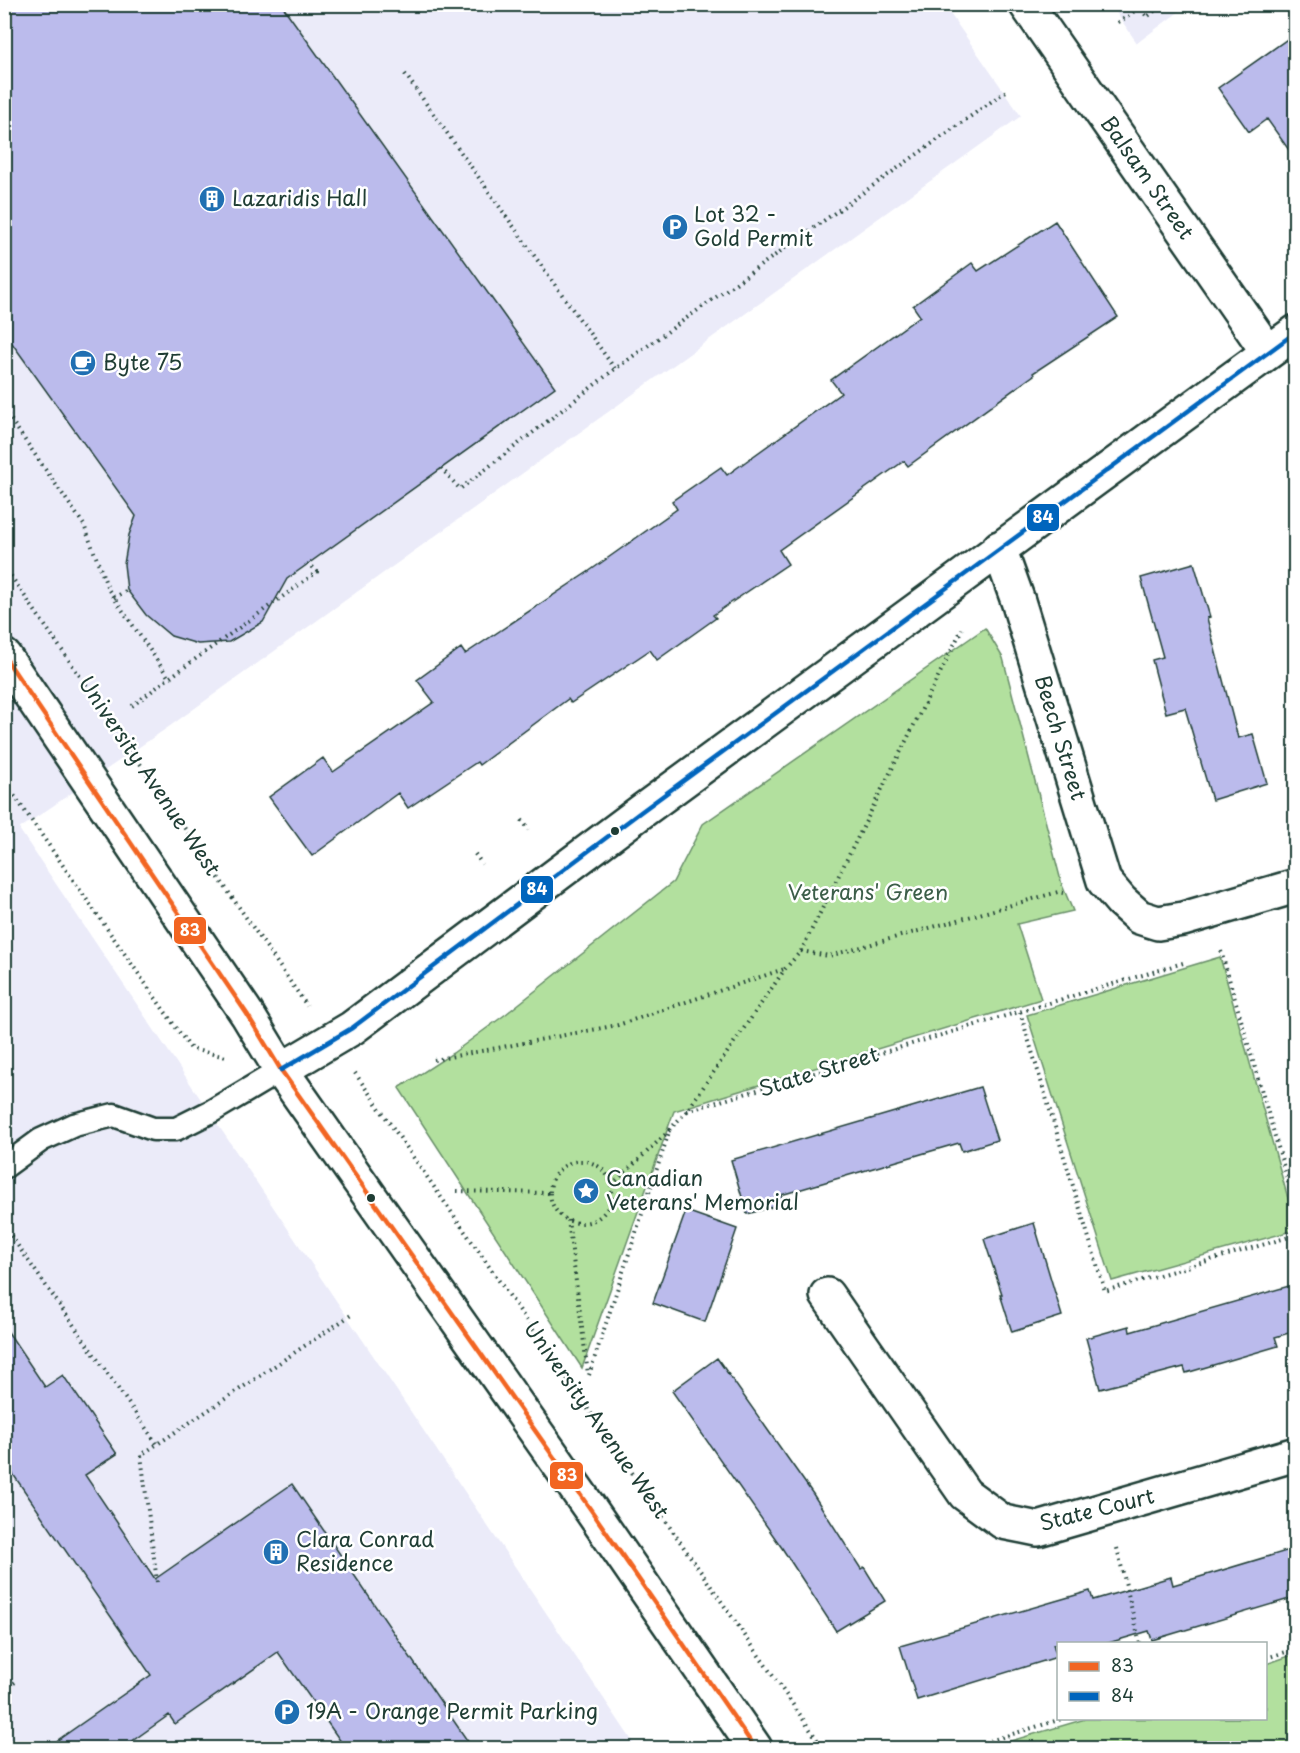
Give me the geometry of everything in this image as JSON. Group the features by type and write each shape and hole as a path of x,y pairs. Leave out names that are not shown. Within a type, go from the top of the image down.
{"street":[{"name":"Balsam Street","path":"1026,4 1268,352"},
{"path":"281,1070 352,1028 651,804 1296,332"},
{"name":"Beech Street","path":"999,548 1018,601 1104,881 1121,901 1139,917 1158,923 1183,919 1296,886"},
{"path":"4,656 240,1004 281,1070 591,1510 755,1749"},
{"name":"State Court","path":"827,1295 965,1494 1003,1522 1038,1528 1296,1454"}],"lane":[{"path":"4,1167 41,1140 74,1125 114,1115 153,1129 176,1129 212,1111 281,1070"}],"path":[{"path":"1119,23 1139,6 1147,17 1163,4"},
{"path":"405,74 615,369"},
{"path":"441,468 460,489 615,369 1009,89"},
{"path":"4,410 84,525 108,589 169,678"},
{"path":"132,706 317,572 309,563"},
{"name":"University Avenue West","path":"4,566 293,986"},
{"path":"114,598 127,590"},
{"path":"612,1185 686,1112 785,969 801,951 962,629"},
{"path":"4,781 191,1049"},
{"path":"522,820 529,830"},
{"path":"475,854 482,864"},
{"path":"801,951 829,956 1059,892 1063,893"},
{"path":"1212,954 1223,951 1296,1209"},
{"name":"State Street","path":"686,1112 1190,961"},
{"path":"434,1060 618,1025 785,969"},
{"path":"1020,1012 1106,1291 1296,1235"},
{"name":"University Avenue West","path":"368,1091 823,1749"},
{"path":"568,1220 589,1375 670,1130"},
{"path":"582,1160 601,1168 612,1185 612,1194 605,1213 588,1222 568,1220 555,1209 551,1201 551,1183 563,1166 572,1162 582,1160"},
{"path":"457,1191 550,1193"},
{"path":"4,1226 157,1444"},
{"path":"157,1582 141,1455 351,1315"},
{"path":"1107,1510 1140,1642"},
{"path":"1267,1658 1296,1649"},
{"path":"4,1690 18,1680"},
{"path":"967,1749 1062,1720"}],"shaded area":[{"path":"5,5 944,5 1021,116 170,726 19,829 637,1748 5,1748"},
{"path":"1111,5 1188,5 1137,43"}],"green space":[{"name":"Veterans' Green","path":"985,628 1003,658 1062,885 1073,911 1017,924 1041,999 674,1111 582,1368 399,1088 453,1053 506,1014 673,882 703,824"},
{"path":"1220,957 1295,1223 1295,1230 1112,1281 1027,1015"},
{"path":"1295,1654 1295,1748 987,1748 1082,1720 1267,1720 1267,1664"}],"building":[{"name":"Lazaridis Hall","path":"4,4 281,4 555,387 287,579 263,622 229,642 198,644 171,636 146,615 127,590 124,564 129,535 136,516 4,332"},
{"path":"1296,33 1296,160 1267,119 1249,132 1218,88"},
{"path":"1055,221 1118,317 1033,373 1034,375 908,466 904,461 779,550 788,564 713,615 716,618 657,660 650,650 571,703 568,699 479,765 477,762 408,808 398,793 312,856 269,797 323,758 333,772 434,702 417,680 461,648 465,654 588,572 677,509 672,501 721,467 727,475 841,393 831,380 920,316 913,306 972,263 978,271"},
{"path":"1194,563 1210,617 1207,618 1238,738 1253,734 1267,783 1212,800 1185,708 1166,713 1152,660 1163,657 1141,578"},
{"path":"980,1087 997,1140 962,1151 959,1143 781,1195 784,1204 747,1214 731,1160"},
{"path":"686,1211 737,1229 705,1322 653,1303"},
{"path":"1034,1223 1062,1316 1012,1332 984,1239"},
{"path":"1296,1284 1296,1331 1275,1337 1278,1346 1186,1373 1184,1367 1100,1389 1086,1338 1129,1326 1130,1332"},
{"name":"Clara Conrad Residence","path":"4,1326 45,1387 63,1375 117,1454 85,1475 155,1579 292,1484 473,1749 346,1749 278,1652 175,1724 169,1715 121,1749 45,1749 151,1675 4,1461"},
{"path":"717,1358 813,1494 861,1569 864,1567 885,1601 836,1631 782,1548 672,1391"},
{"path":"1296,1548 1296,1597 1152,1640 1149,1631 1112,1642 1057,1642 1053,1644 1057,1657 917,1700 900,1646 1090,1591 1093,1600 1171,1577 1173,1585"}],"transit line":[{"name":"84","path":"281,1070 352,1028 642,811 1296,332"},
{"name":"83","path":"4,656 247,1014 281,1070 591,1510 755,1748"}],"place":[{"name":"Lazaridis Hall","path":"212,199"},
{"name":"Lot 32 - Gold Permit","path":"675,227"},
{"name":"Byte 75","path":"83,363"},
{"name":"Canadian Veterans' Memorial","path":"586,1191"},
{"name":"Clara Conrad Residence","path":"276,1552"},
{"name":"19A - Orange Permit Parking","path":"287,1712"}]}
